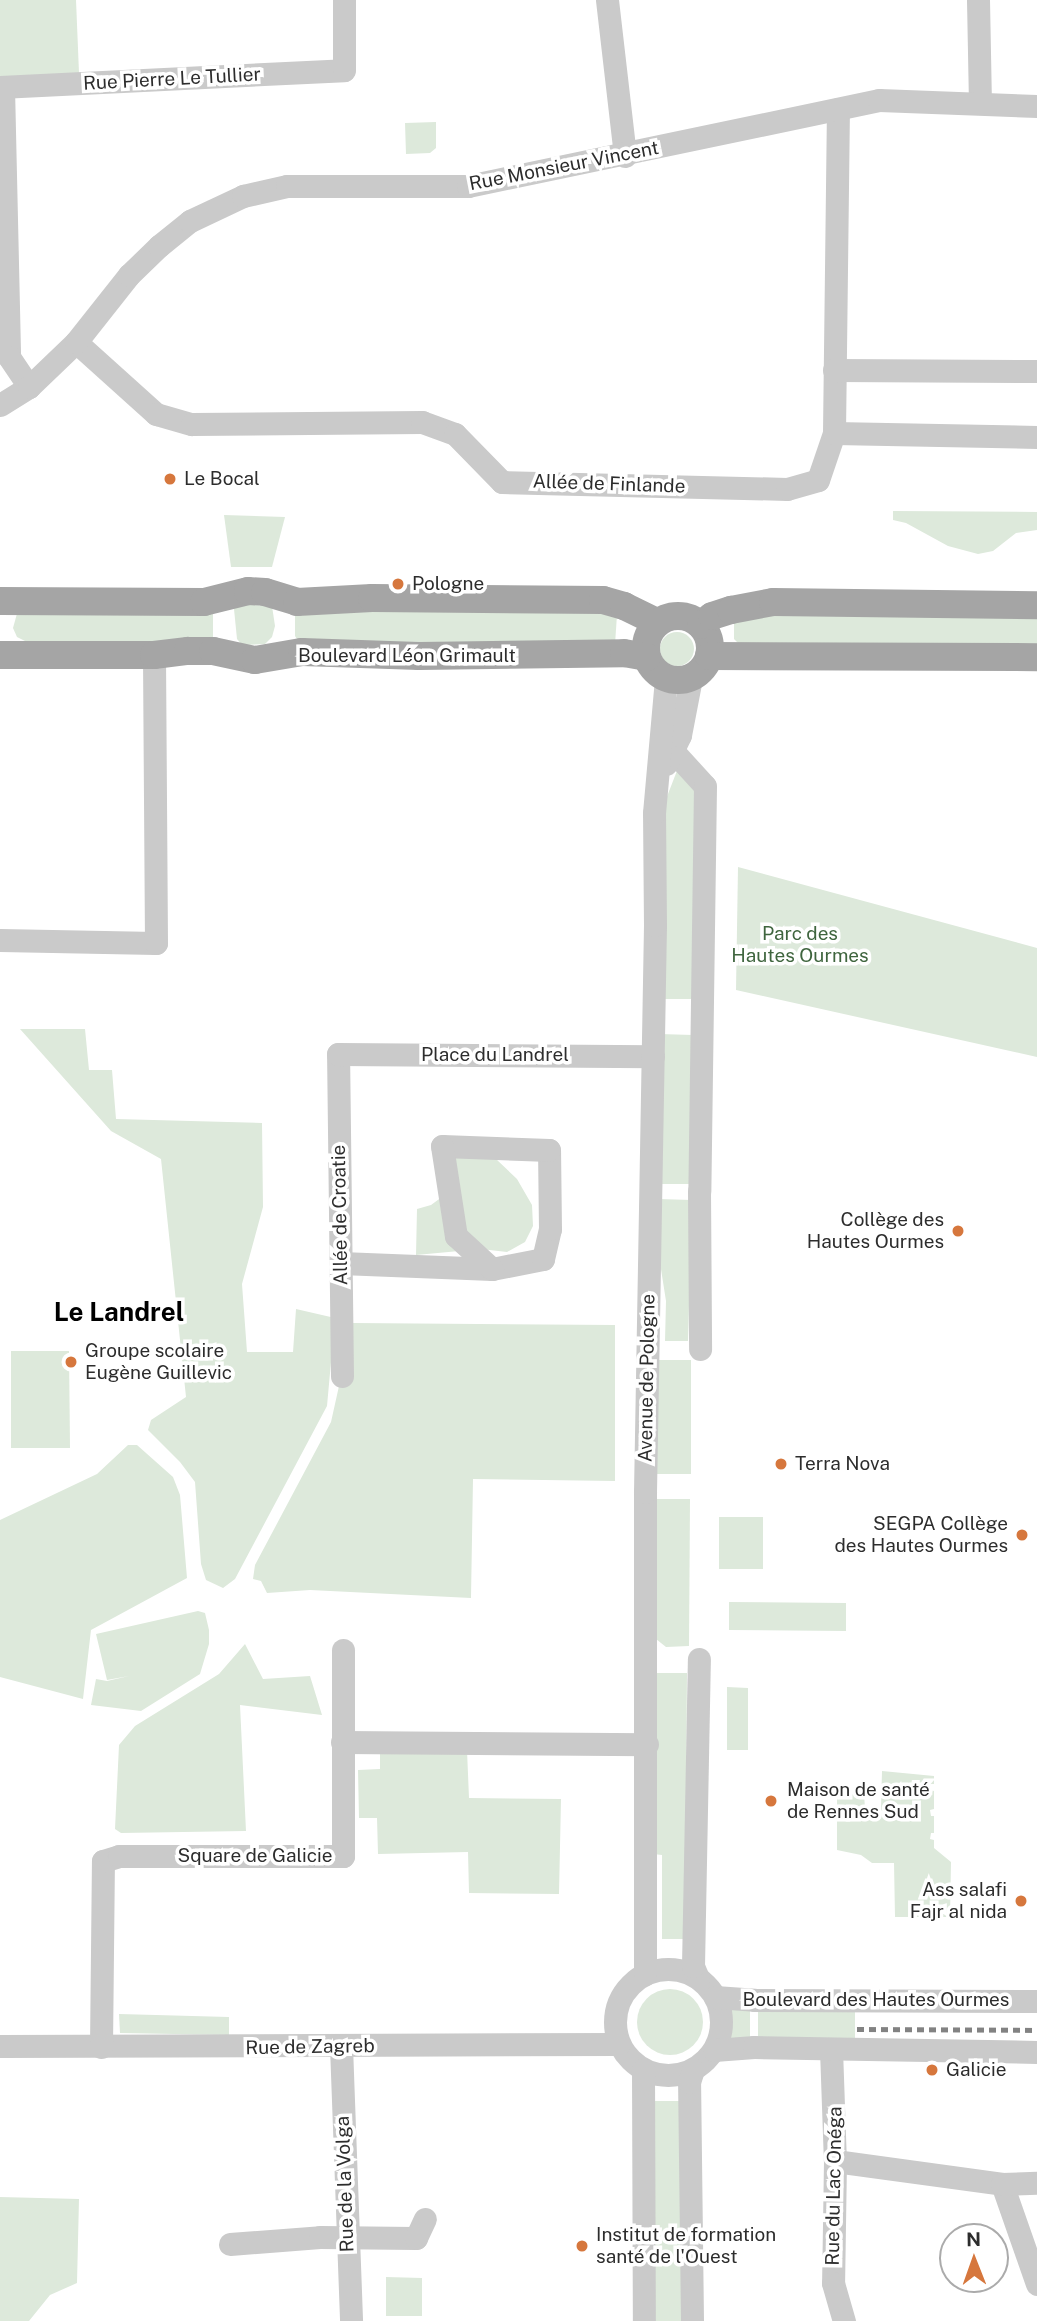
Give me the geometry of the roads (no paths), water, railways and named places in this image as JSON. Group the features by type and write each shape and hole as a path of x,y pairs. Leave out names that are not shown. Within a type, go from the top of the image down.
{"main road":[{"path":"0,601 204,602 248,592 265,592 297,602 372,598 603,600 619,604 657,622"},
{"path":"701,625 719,614 773,602 1037,605"},
{"path":"679,615 701,625 709,639 709,656 703,669 678,678 657,673 647,657 648,635 657,622 679,615"},
{"name":"Boulevard Léon Grimault","path":"0,655 154,655 213,651 255,660 302,652 446,656 624,653 647,657"},
{"path":"709,656 1037,657"}],"street":[{"name":"Rue Pierre Le Tullier","path":"1,87 344,70 344,0"},
{"path":"607,0 625,156"},
{"path":"978,0 980,103"},
{"path":"1,87 9,357 29,387"},
{"name":"Rue Monsieur Vincent","path":"0,405 29,387 76,342 129,275 159,246 190,221 243,196 287,186 468,186 625,156 879,100 1037,106"},
{"name":"Allée de Finlande","path":"76,342 156,414 191,424 422,422 455,434 502,482 787,489 818,480 834,433 838,109"},
{"path":"834,370 1037,371"},
{"path":"834,433 1037,437"},
{"path":"0,940 156,943 154,655"},
{"name":"Avenue de Pologne","path":"656,782 680,735 678,678"},
{"name":"Avenue de Pologne","path":"645,1974 645,1492 656,782 678,678"},
{"path":"673,751 705,786 701,1349"},
{"name":"Place du Landrel","path":"338,1054 653,1056"},
{"name":"Allée de Croatie","path":"338,1054 342,1376"},
{"path":"341,1263 492,1269 543,1259 550,1229 549,1150 442,1146 456,1236 492,1269"},
{"path":"343,1650 342,1742 647,1744"},
{"path":"698,1978 672,1969 645,1974 632,1982 617,2007 614,2020 619,2044 634,2064 643,2070 668,2076 693,2070 714,2050 722,2023 715,1997 698,1978 693,1966 699,1659"},
{"name":"Square de Galicie","path":"101,2047 103,1861 119,1856 343,1856 342,1742"},
{"name":"Boulevard des Hautes Ourmes","path":"715,1997 754,2000 1037,2001"},
{"name":"Rue de Zagreb","path":"0,2046 619,2044"},
{"name":"Rue de la Volga","path":"341,2046 351,2321"},
{"name":"Rue du Lac Onéga","path":"831,2049 835,2161 833,2283 845,2321"},
{"path":"714,2050 1037,2052"},
{"path":"643,2070 644,2321"},
{"path":"692,2321 690,2082 693,2070"},
{"path":"835,2161 1002,2184 1037,2183"},
{"path":"1002,2184 1037,2284"},
{"path":"230,2244 320,2237 416,2238 425,2219"}],"railway":[{"path":"857,2029 1037,2030"}],"place":[{"name":"Le Bocal","path":"170,479"},
{"name":"Pologne","path":"398,584"},
{"name":"Collège des Hautes Ourmes","path":"958,1231"},
{"name":"Groupe scolaire Eugène Guillevic","path":"71,1362"},
{"name":"Terra Nova","path":"781,1464"},
{"name":"SEGPA Collège des Hautes Ourmes","path":"1022,1535"},
{"name":"Maison de santé de Rennes Sud","path":"771,1801"},
{"name":"Ass salafi Fajr al nida","path":"1021,1901"},
{"name":"Galicie","path":"932,2070"},
{"name":"Institut de formation santé de l'Ouest","path":"582,2246"}],"district":[{"name":"Le Landrel","path":"119,1312"}],"park label":[{"name":"Parc des Hautes Ourmes","path":"800,945"}]}
